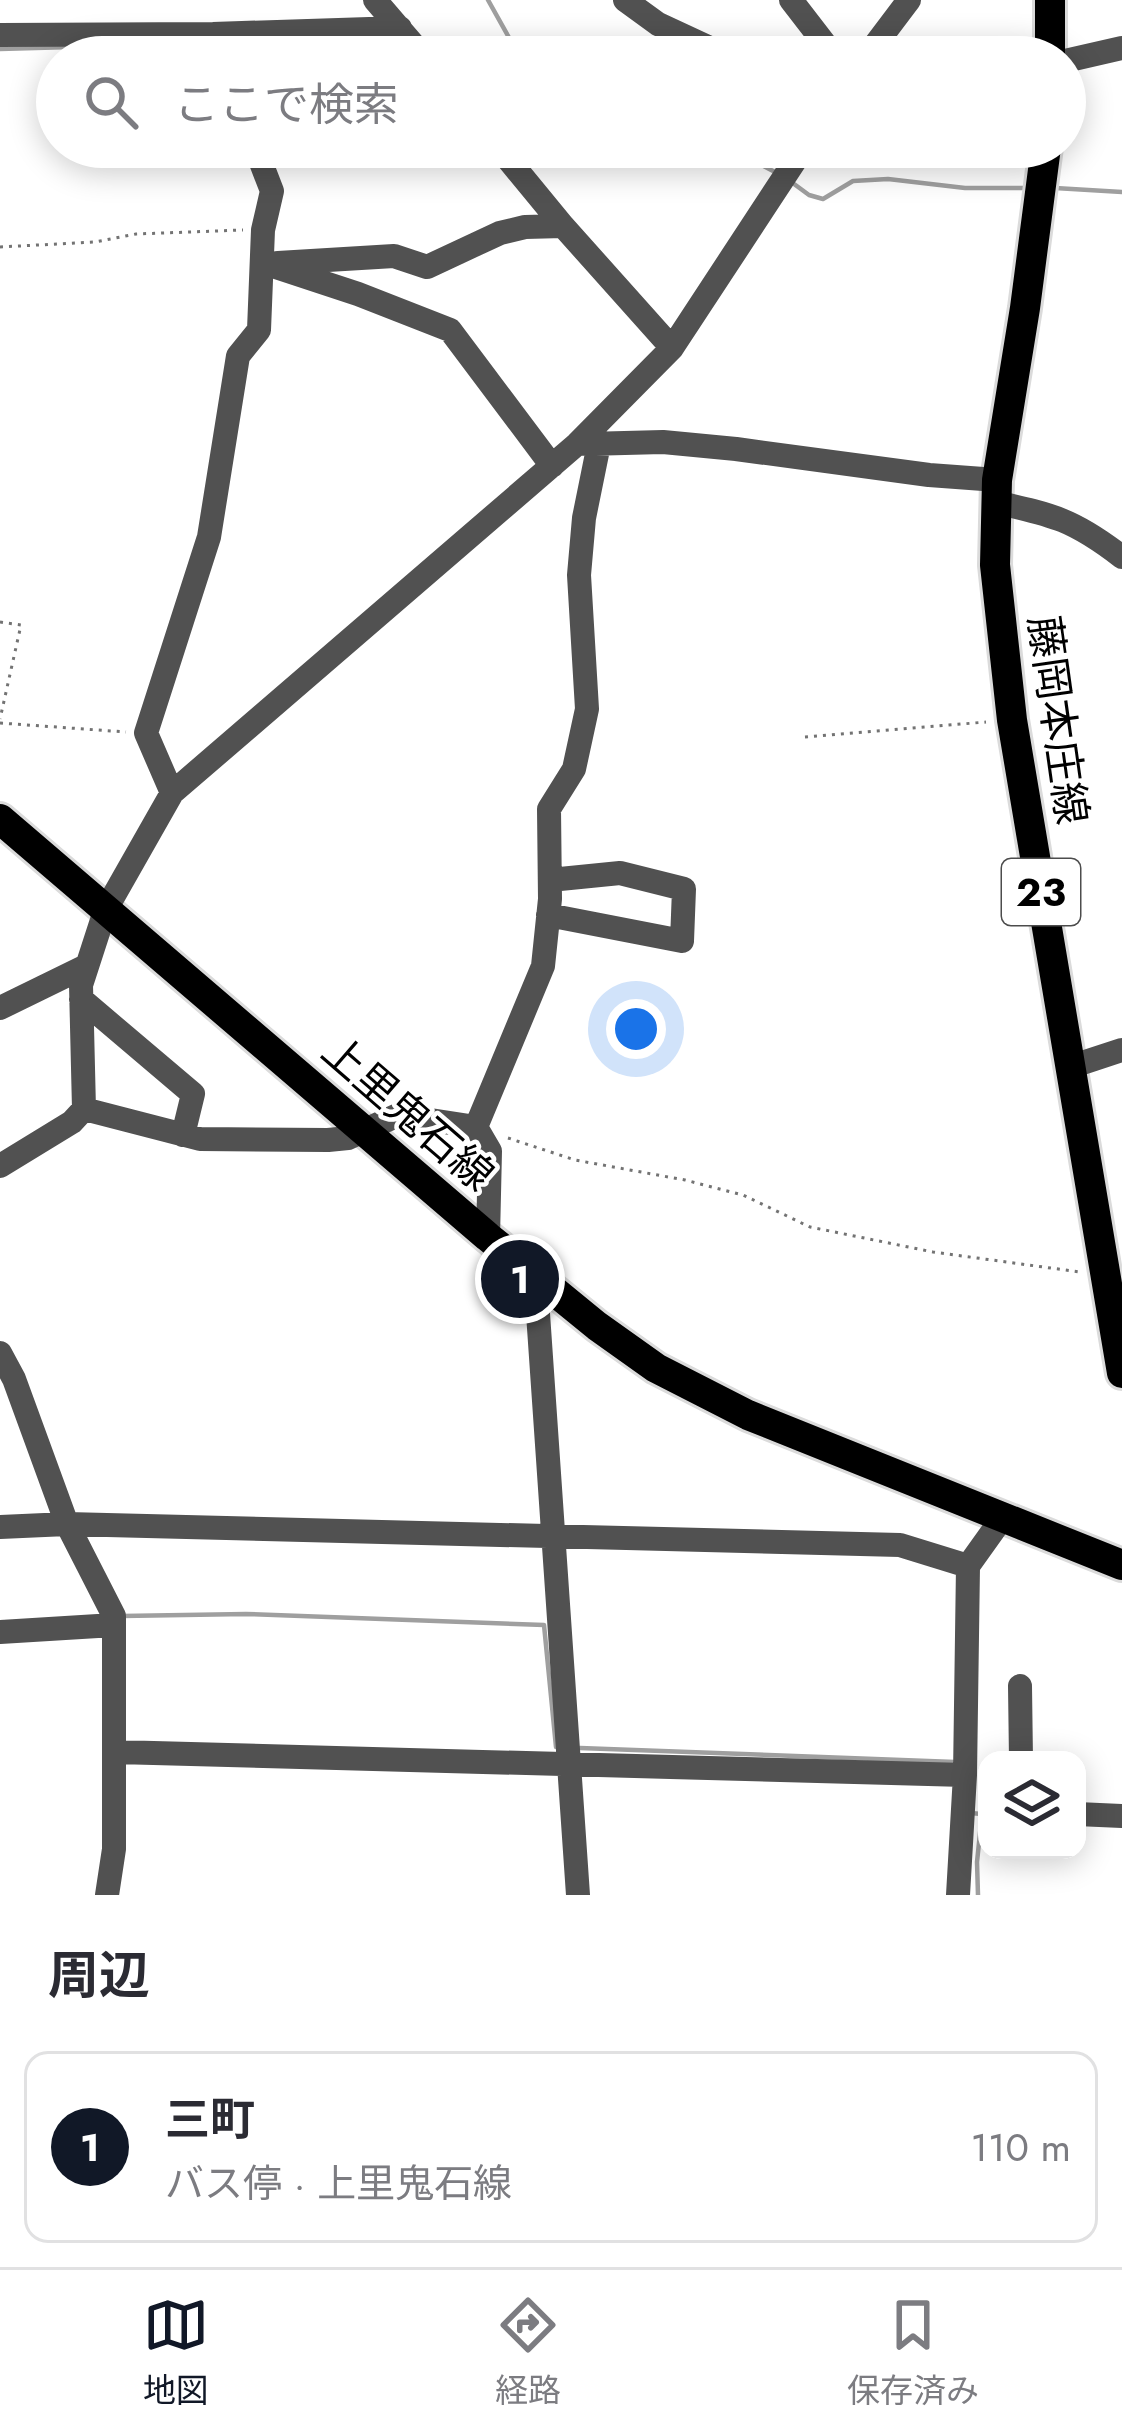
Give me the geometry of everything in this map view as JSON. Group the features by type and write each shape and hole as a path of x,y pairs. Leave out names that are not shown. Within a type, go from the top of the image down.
{"main road":[{"path":"1050,0 1050,36"},
{"name":"藤岡本庄線","path":"1043,168 996,491 995,565 1012,720 1070,1067 1114,1275 1122,1372"},
{"name":"上里鬼石線","path":"0,819 488,1238 628,1348 692,1388 748,1415 1122,1565"}],"street":[{"path":"375,0 407,36"},
{"path":"625,0 684,36"},
{"path":"791,0 819,36"},
{"path":"882,36 909,0"},
{"path":"0,11 9,34 44,36"},
{"path":"319,36 400,28"},
{"path":"1086,56 1122,48"},
{"path":"172,793 146,734 209,536 238,356 260,330 263,230 272,191 263,168"},
{"path":"515,168 672,348"},
{"path":"0,1166 72,1122 83,1109 81,1000 86,966 105,910 172,793 552,466 588,444 672,348 790,168"},
{"path":"264,263 394,256 427,267 500,233 563,226"},
{"path":"264,263 450,330 552,466"},
{"path":"588,444 681,444 929,476 996,491 1088,530 1122,557"},
{"path":"476,1127 543,966 550,880 549,809 574,769 587,710 579,575 588,444"},
{"path":"548,915 682,940 684,889 620,874 550,880"},
{"path":"0,1008 86,966"},
{"path":"81,1000 193,1094 183,1135"},
{"path":"1070,1067 1122,1050"},
{"path":"83,1109 200,1139 328,1141 347,1138 398,1114 476,1127"},
{"path":"476,1127 490,1151 488,1238"},
{"path":"540,1281 578,1895"},
{"path":"0,1353 67,1524 114,1616 114,1850 107,1895"},
{"path":"958,1895 975,1801 965,1775 968,1566 1003,1517"},
{"path":"0,1527 67,1524 900,1545 968,1566"},
{"path":"0,1632 114,1625"},
{"path":"1020,1686 1021,1751"},
{"path":"116,1752 965,1775"},
{"path":"1086,1814 1122,1816"}],"path":[{"path":"0,248 94,242 136,234 263,230"},
{"path":"0,622 21,625 0,721 146,734"},
{"path":"805,737 1012,720"},
{"path":"476,1127 575,1160 743,1195 810,1227 933,1252 1114,1275"}],"waterway":[{"path":"488,0 508,36"},
{"path":"0,49 36,48"},
{"path":"767,168 775,172"},
{"path":"790,181 823,199 853,181 888,179 965,188 1026,188"},
{"path":"1055,188 1122,192"},
{"path":"122,1616 246,1614 544,1625 556,1747"},
{"path":"580,1748 955,1765"},
{"path":"970,1813 978,1814"},
{"path":"978,1852 978,1895"}],"place":[{"name":"三町","path":"520,1279"}]}
